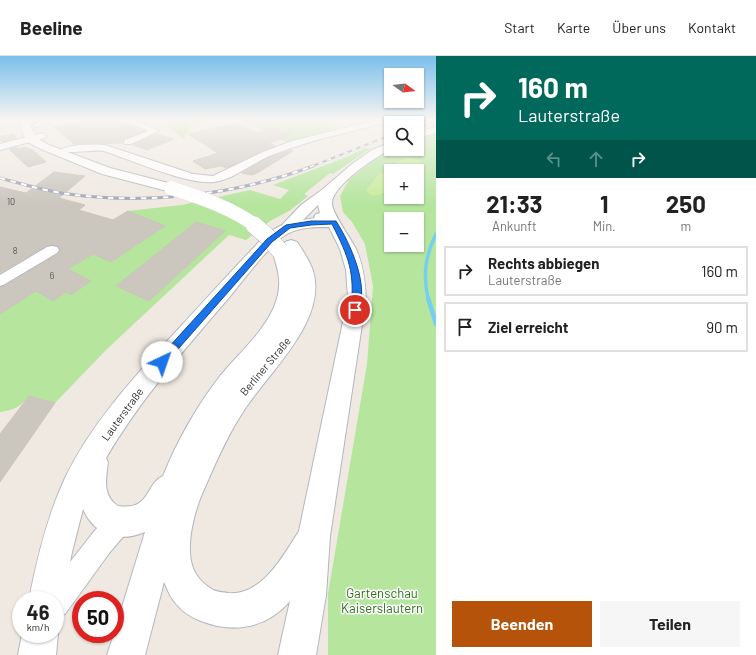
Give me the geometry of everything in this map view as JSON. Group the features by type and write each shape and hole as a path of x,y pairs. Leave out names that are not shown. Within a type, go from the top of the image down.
{"main road":[{"name":"Berliner Straße","path":"47,148 86,164 177,186"},
{"name":"Berliner Straße","path":"61,148 177,186 219,204 244,217 265,233 288,236"},
{"path":"288,236 315,200 328,192 364,160 384,149"},
{"path":"331,220 335,194 342,180"},
{"path":"297,655 308,595 314,536 357,298 357,279 353,262 331,220 325,203 328,192"},
{"name":"Lauterstraße","path":"47,591 49,579 67,511 94,453 118,417 162,362 270,240 288,236 311,223 331,220"},
{"name":"Berliner Straße","path":"126,655 177,476 197,435 223,392 240,368 268,336 282,312 286,300 288,279 288,236"},
{"name":"Berliner Straße","path":"150,574 212,440 241,394 286,341 301,314 305,292 303,264 288,236"},
{"path":"94,453 92,494 99,510 109,518 119,522 131,523 144,518 155,509 177,476"},
{"path":"181,509 174,549 177,573 187,592 206,607 216,610 230,611 245,609 260,604 272,594 286,578 314,536"},
{"path":"37,655 39,643"}],"street":[{"path":"66,150 86,148"},
{"path":"84,156 91,151 105,148 172,172 192,177 214,179 224,176 266,154 282,148"},
{"path":"0,281 52,250"},
{"path":"64,592 119,522"}],"green space":[{"path":"366,148 370,149 333,174 330,173 304,194 308,196 289,211 270,221 246,240 229,235 106,350 55,403 29,396 23,403 16,407 0,412 0,289 70,248 72,244 128,211 182,205 250,190 280,199 289,190 273,185"},
{"name":"Gartenschau Kaiserslautern","path":"424,148 436,148 436,655 328,655 328,594 367,364 373,286 365,244 352,222 343,212 340,196 349,180 378,157 384,154 384,156 424,156"},
{"path":"407,157 423,162 420,164 395,164"},
{"path":"380,173 384,174 384,192 378,195 372,195 366,190"}],"building":[{"path":"28,148 33,150 46,162 28,167 9,149"},
{"path":"141,148 152,148 147,150"},
{"path":"210,148 272,148 227,168 221,166 205,169 193,161 218,153"},
{"path":"291,150 293,151 257,173 252,175 242,173 266,159"},
{"path":"54,172 85,176 59,198 85,205 79,210 113,220 128,211 165,226 111,262 93,254 68,269 91,281 71,295 66,292 53,301 36,291 0,314 0,287 58,254 60,251 57,246 47,246 0,273 0,187 26,193"},
{"path":"196,222 225,231 149,301 116,286"},
{"path":"29,396 55,403 0,482 0,434"}],"waterway":[{"path":"428,299 425,274 429,250 436,234"},
{"path":"428,298 436,324"}],"railway":[{"path":"310,167 358,148"},
{"path":"0,178 68,194 99,197 161,198 223,191 284,176 313,166"}],"route":[{"path":"162,362 270,240 288,227 311,223 334,222 348,249 355,270 357,279 357,298 355,310"}]}
